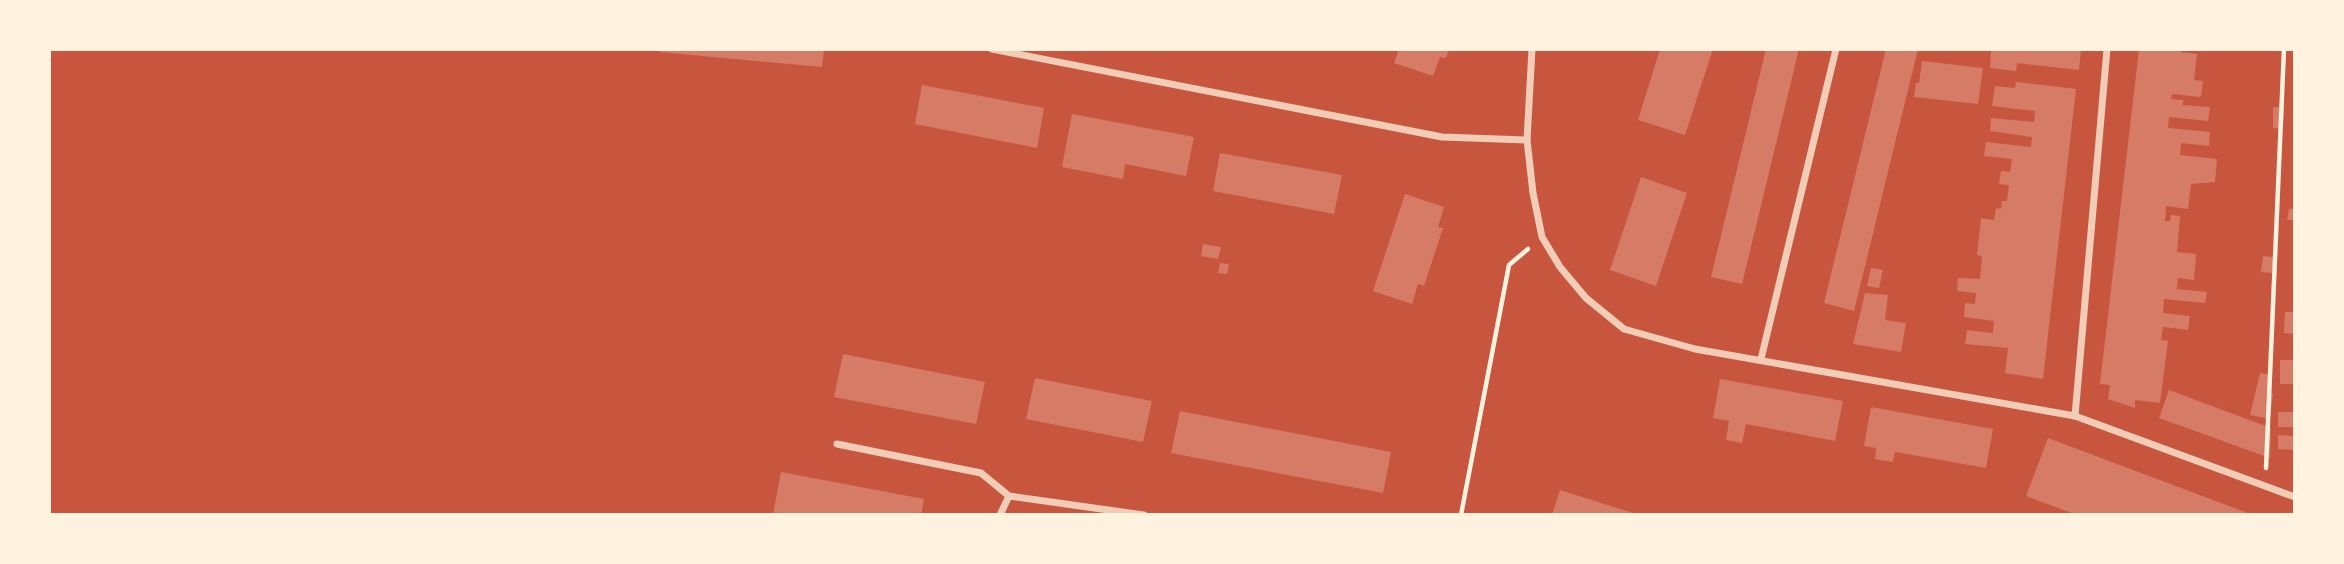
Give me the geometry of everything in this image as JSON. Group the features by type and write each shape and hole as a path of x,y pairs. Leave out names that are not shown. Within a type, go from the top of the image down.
{"street":[{"path":"992,49 1442,137 1527,140"},
{"path":"1532,49 1527,140 1533,193 1542,237 1560,267 1586,298 1624,329 1695,349 2075,416 2295,497"},
{"path":"1761,359 1836,49"},
{"path":"2075,416 2107,49"},
{"path":"837,444 981,473 1009,496 1144,515"},
{"path":"1000,515 1009,496"}],"path":[{"path":"2265,486 2284,49"},
{"path":"1461,515 1508,265 1542,237"}],"building":[{"path":"660,49 824,49 822,67 660,52"},
{"path":"1399,49 1449,49 1446,58 1440,57 1433,76 1394,63"},
{"path":"1660,49 1713,49 1685,135 1638,120"},
{"path":"1766,49 1799,49 1742,284 1711,277"},
{"path":"1886,49 1918,49 1854,311 1824,303"},
{"path":"1991,49 2081,49 2079,70 2017,63 2016,71 1990,68"},
{"path":"2139,49 2181,49 2181,52 2197,54 2194,80 2203,81 2201,97 2172,94 2171,99 2184,100 2182,105 2210,107 2208,121 2169,117 2168,128 2210,132 2209,146 2181,143 2180,155 2217,159 2215,182 2191,184 2188,209 2166,206 2165,221 2170,221 2171,215 2180,216 2177,252 2196,254 2194,280 2178,278 2177,289 2207,292 2205,303 2164,299 2163,313 2190,316 2188,330 2163,327 2161,340 2168,341 2160,403 2135,400 2135,408 2108,399 2110,385 2100,384"},
{"path":"1922,61 1983,68 1978,104 1914,97"},
{"path":"2016,82 2076,89 2043,379 2005,373 2008,348 1965,344 1967,330 1993,333 1994,321 1964,317 1965,303 1975,304 1976,293 1957,291 1958,278 1980,279 1982,256 1977,255 1981,218 1994,220 1996,208 2001,209 2002,201 2007,201 2009,185 1999,184 2001,171 2010,172 2012,159 1984,156 1986,142 2031,147 2032,137 1990,131 1991,118 2034,122 2035,111 1992,106 1995,86 2015,88"},
{"path":"922,85 1044,108 1037,148 915,124"},
{"path":"2273,107 2284,107 2283,129 2273,128"},
{"path":"1072,114 1194,137 1186,176 1125,164 1123,179 1062,167"},
{"path":"1220,153 1342,175 1334,214 1213,191"},
{"path":"1641,177 1687,193 1656,286 1610,270"},
{"path":"1405,194 1444,207 1438,227 1443,228 1424,286 1418,284 1412,304 1373,291"},
{"path":"2289,209 2295,209 2295,220 2287,220"},
{"path":"1203,244 1221,247 1218,259 1201,256"},
{"path":"2263,256 2274,257 2272,273 2261,272"},
{"path":"1220,263 1229,264 1227,274 1218,273"},
{"path":"1871,268 1883,270 1879,288 1867,286"},
{"path":"1865,293 1888,295 1885,320 1906,323 1901,352 1853,344"},
{"path":"2285,312 2295,312 2295,334 2284,333"},
{"path":"843,354 985,382 976,424 834,397"},
{"path":"2280,360 2295,360 2295,384 2280,384"},
{"path":"2260,373 2271,375 2268,393 2273,394 2270,419 2250,415"},
{"path":"1035,378 1152,401 1143,442 1026,419"},
{"path":"1720,379 1843,401 1835,441 1746,424 1742,443 1726,440 1729,421 1713,418"},
{"path":"2169,390 2271,428 2270,458 2159,418"},
{"path":"1871,407 1993,429 1986,468 1895,452 1893,462 1875,459 1876,448 1864,446"},
{"path":"1180,411 1391,452 1383,493 1171,453"},
{"path":"2278,412 2295,412 2295,427 2278,427"},
{"path":"2278,435 2295,436 2295,450 2278,449"},
{"path":"2048,438 2253,515 2077,515 2026,496"},
{"path":"781,472 924,499 921,515 773,514"},
{"path":"1560,490 1636,514 1636,515 1552,515"}]}
